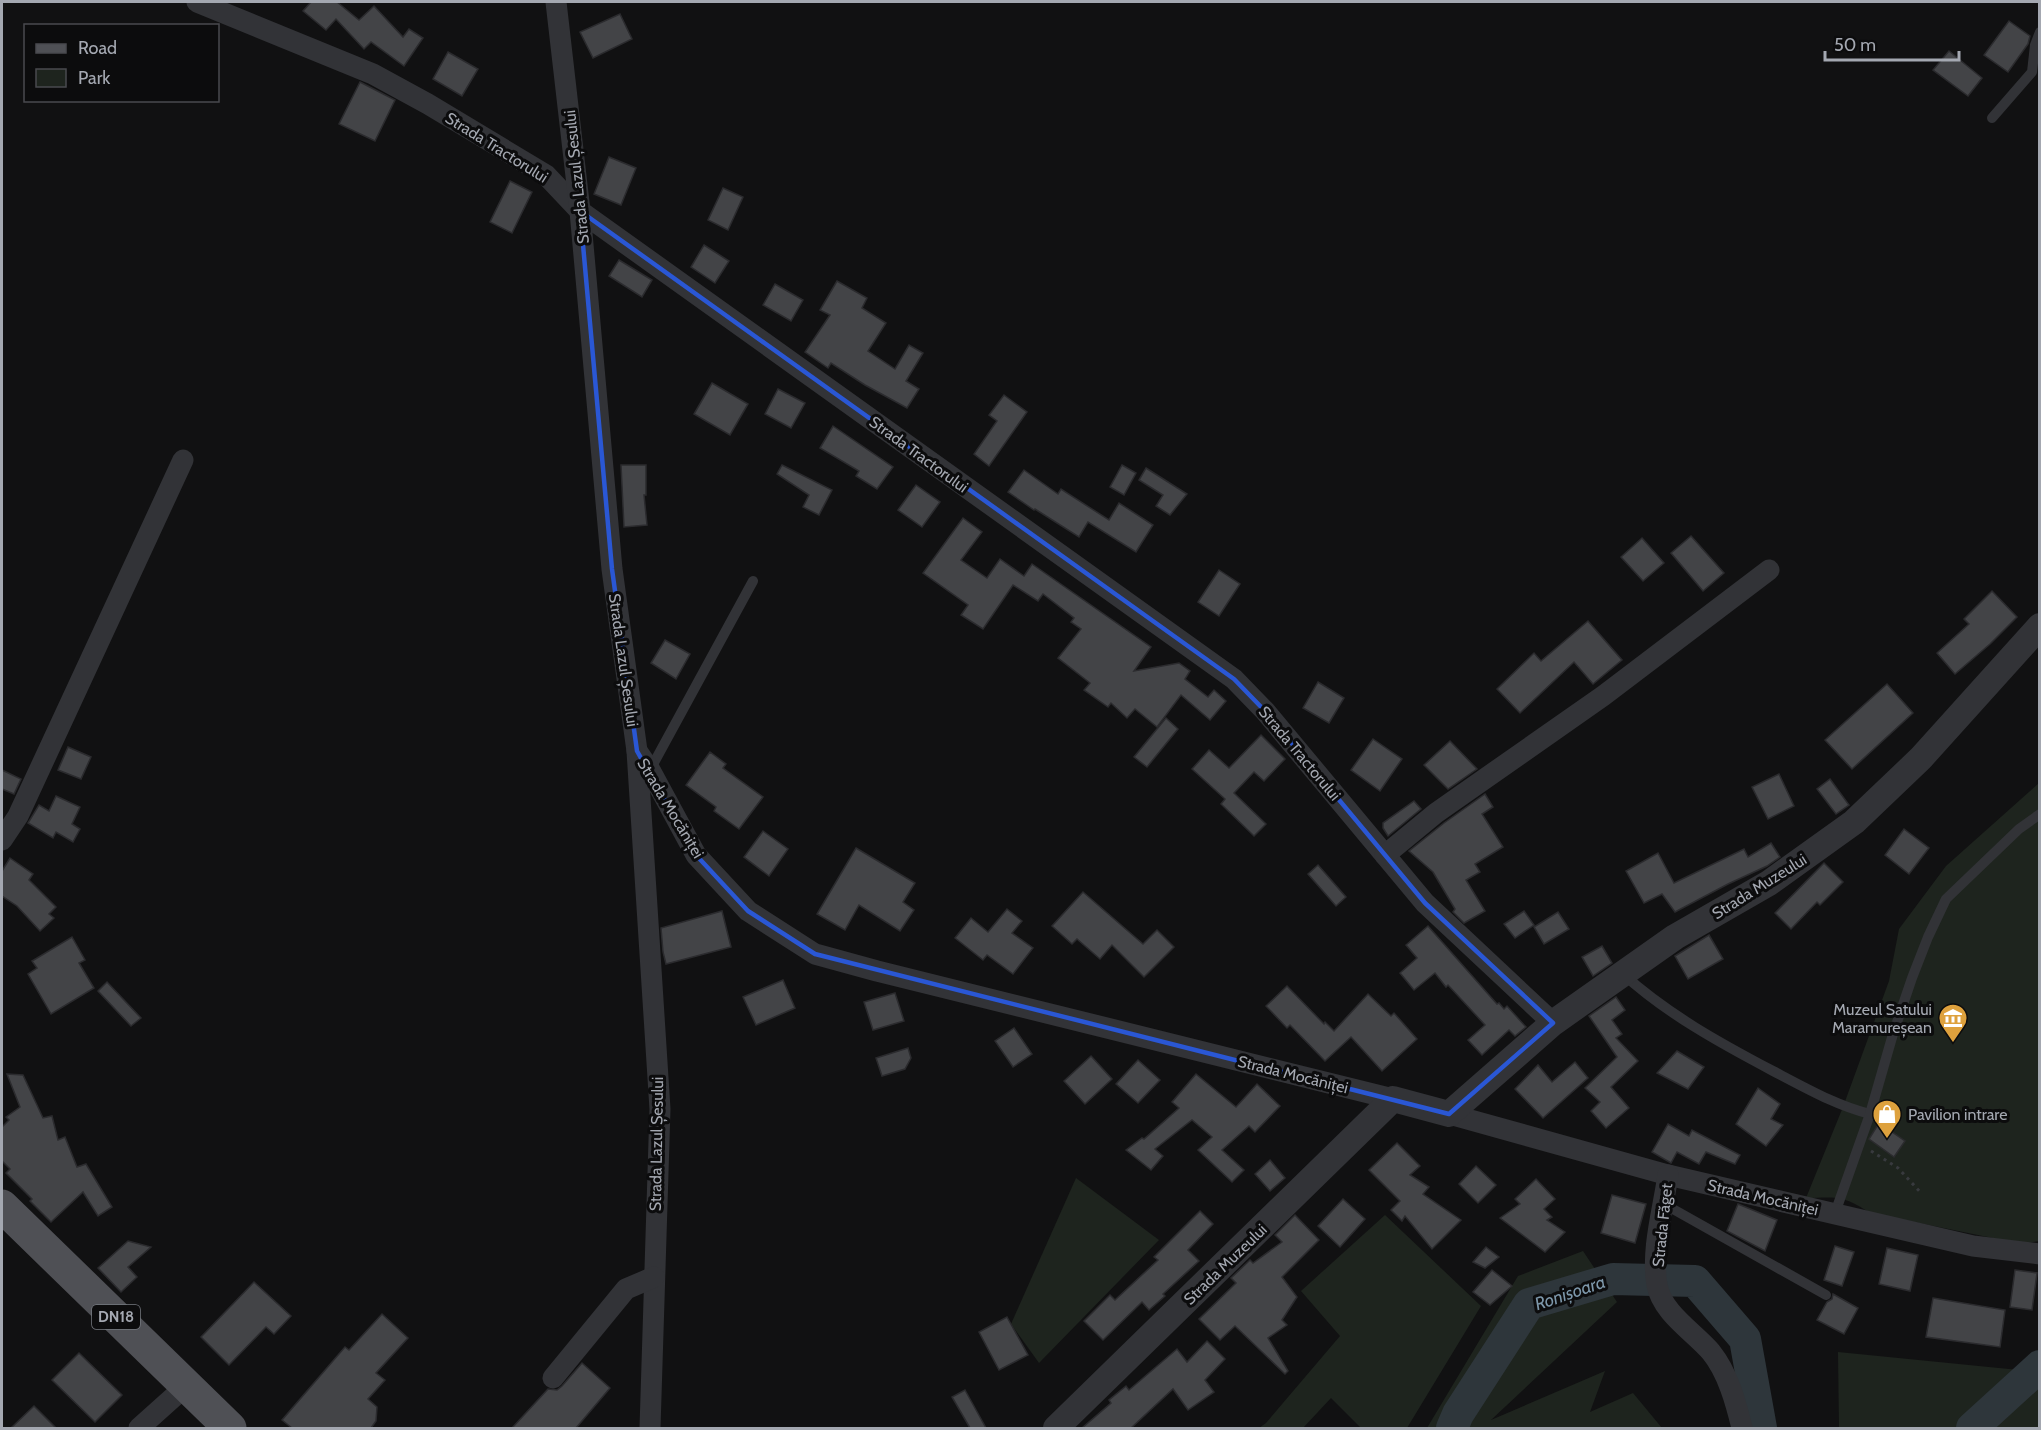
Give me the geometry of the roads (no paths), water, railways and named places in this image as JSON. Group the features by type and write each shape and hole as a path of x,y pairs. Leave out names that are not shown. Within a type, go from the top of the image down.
{"main road":[{"name":"DN18","path":"2,1206 230,1428"}],"street":[{"name":"Strada Tractorului","path":"197,2 373,74 428,104 546,175 580,211 1234,679 1265,711 1425,903 1552,1023"},
{"name":"Strada Lazul Șesului","path":"556,2 580,211 612,569 637,751 660,1109 650,1428"},
{"path":"2,840 18,816 183,460"},
{"path":"1385,855 1436,813 1603,696 1770,570"},
{"name":"Strada Muzeului","path":"1449,1114 1552,1023 1675,937 1769,883 1854,822 1921,758 2040,626"},
{"name":"Strada Mocăniței","path":"637,751 650,770 696,855 748,911 816,954 900,977 1393,1099 1668,1175 1973,1246 2040,1254"},
{"name":"Strada Muzeului","path":"1056,1428 1393,1099"},
{"name":"Strada Făget","path":"1668,1175 1656,1256 1657,1287 1676,1317 1713,1354 1730,1387 1742,1428"},
{"path":"553,1378 626,1289 654,1277"},
{"path":"139,1428 187,1385"}],"lane":[{"path":"1992,118 2031,72 2035,45 2040,32"},
{"path":"650,770 753,581"},
{"path":"1835,1214 1870,1114 1912,978 1946,899 2019,829 2040,814"},
{"path":"1622,973 1647,996 1719,1043 1835,1104 1870,1114"},
{"path":"1664,1204 1826,1295"}],"waterway":[{"name":"Ronișoara","path":"1452,1428 1458,1414 1529,1304 1613,1279 1695,1281 1745,1339 1761,1428"},
{"name":"Ronișoara","path":"1972,1428 2040,1366"}],"place":[{"name":"Muzeul Satului Maramureșean","path":"1953,1044"},
{"name":"Pavilion intrare","path":"1887,1140"}]}
